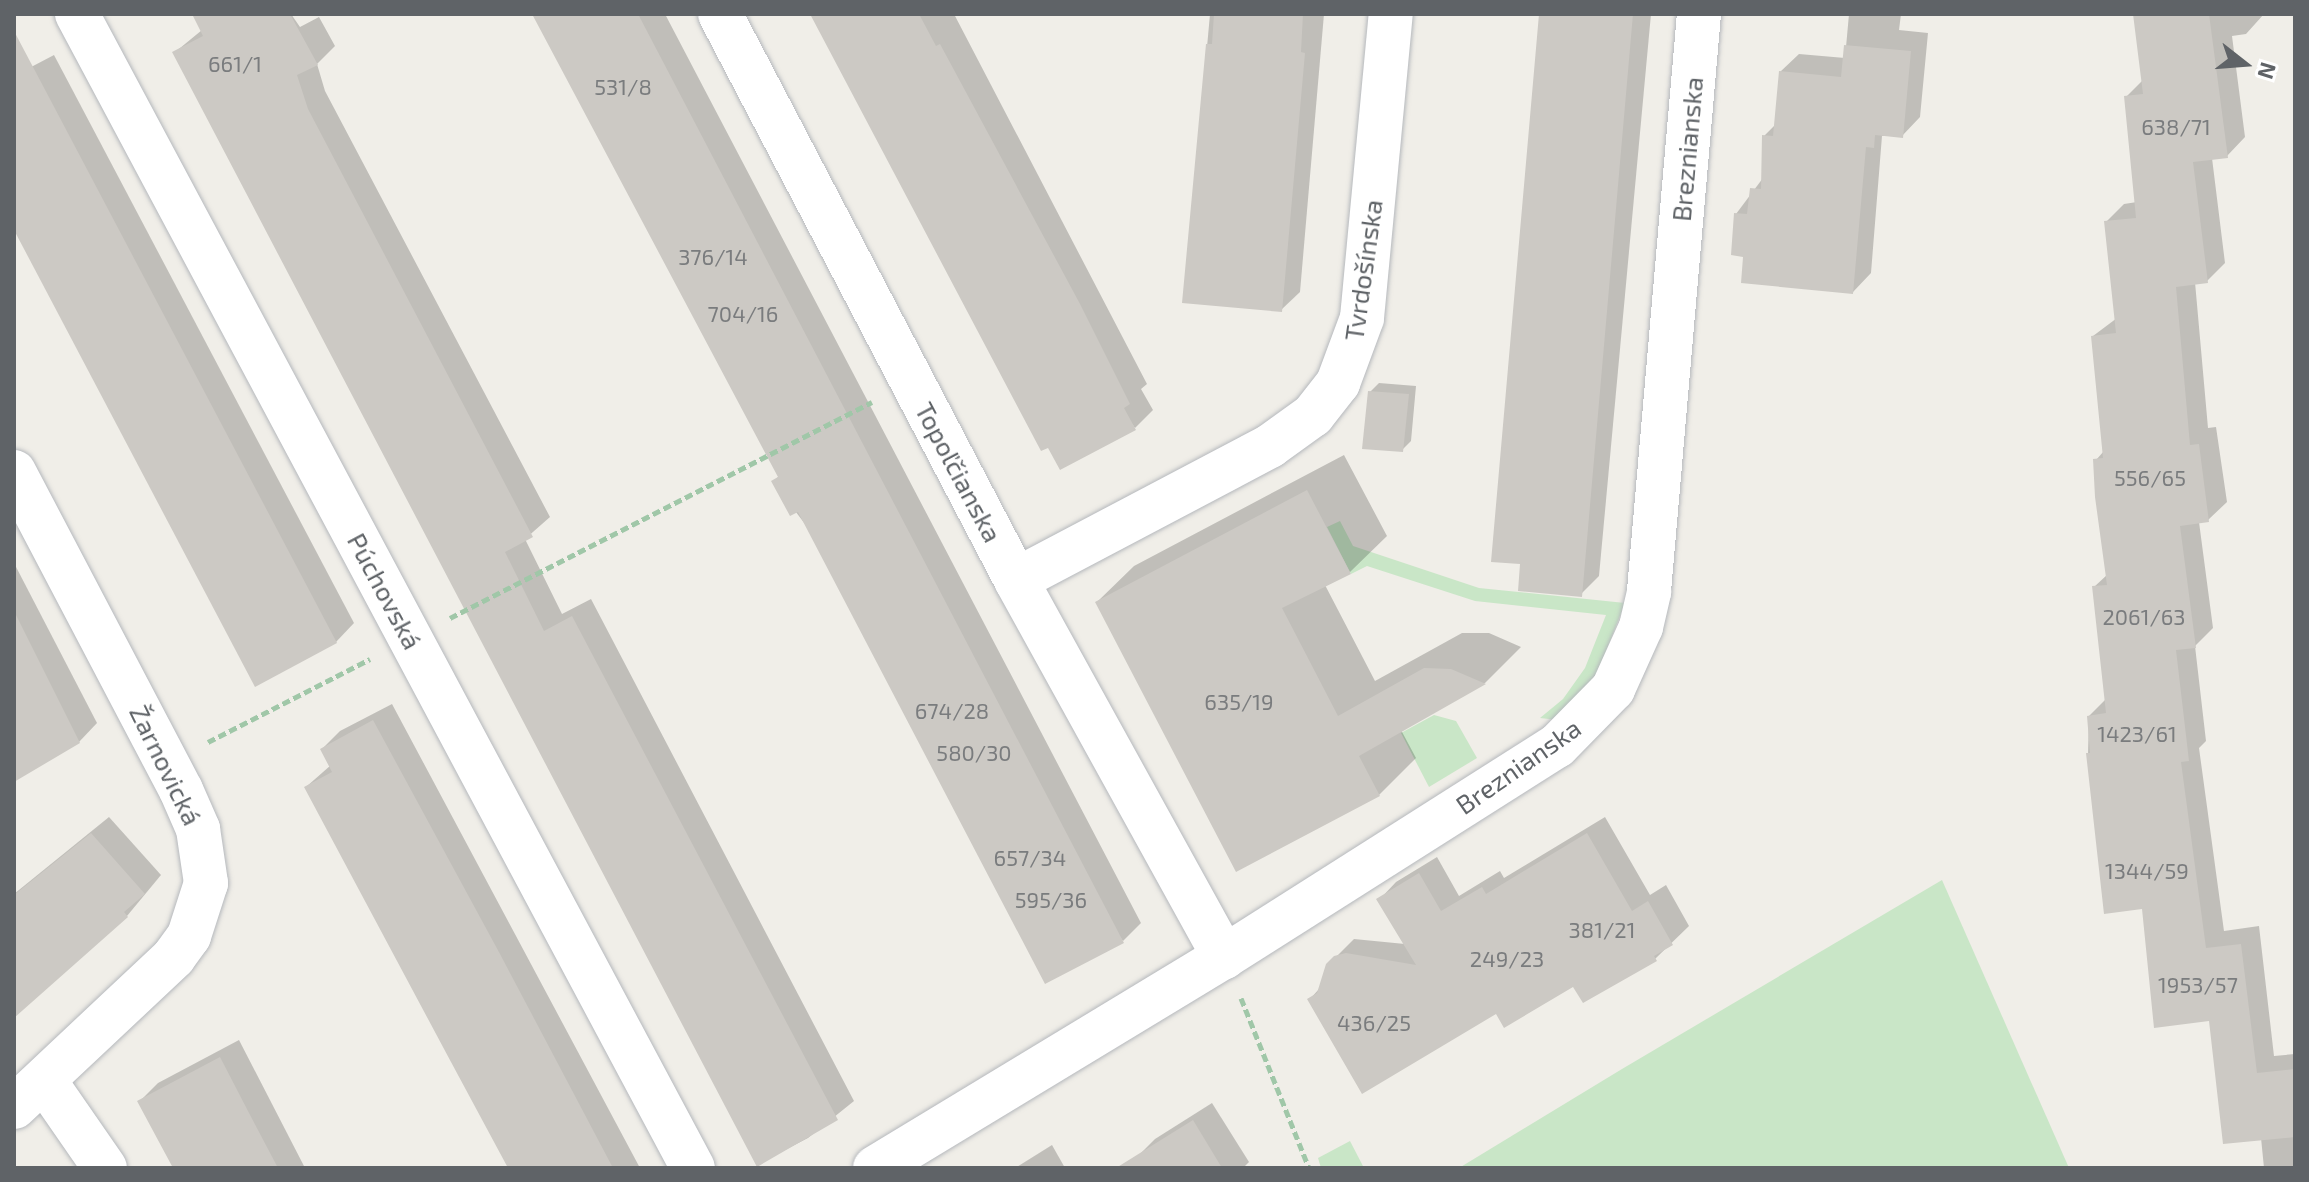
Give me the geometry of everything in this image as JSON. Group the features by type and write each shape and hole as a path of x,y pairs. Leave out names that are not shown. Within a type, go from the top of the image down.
{"street":[{"name":"Púchovská","path":"77,14 693,1168"},
{"name":"Topoľčianska","path":"720,14 1016,580 1216,941"},
{"name":"Tvrdošínska","path":"1016,580 1270,446 1313,415 1338,383 1362,318 1391,14"},
{"name":"Breznianska","path":"875,1168 1216,941 1557,746 1613,689 1629,659 1649,591 1699,14"},
{"name":"Žarnovická","path":"14,472 168,763 198,829 206,883 201,909 174,957 29,1094"},
{"path":"29,1094 105,1168"}],"path":[{"path":"168,763 912,381"},
{"path":"1216,941 1309,1168"}],"green space":[{"path":"1340,521 1353,546 1479,588 1625,603 1596,677 1558,720 1540,718 1563,699 1585,668 1606,615 1475,601 1367,566 1351,574 1327,527"},
{"path":"1434,715 1456,721 1477,758 1429,787 1401,733"},
{"path":"1942,880 2069,1168 1459,1168 1622,1069"},
{"path":"1350,1141 1364,1168 1321,1168 1318,1158"}],"building":[{"path":"192,14 290,14 318,65 297,75 308,109 533,537 505,552 544,631 572,616 838,1120 757,1167 172,52 203,36"},
{"path":"532,14 638,14 1124,943 1045,984 798,512 790,516 771,481 778,477"},
{"path":"810,14 919,14 936,46 940,44 1080,304 1130,404 1124,408 1136,430 1060,470 1048,448 1041,451"},
{"path":"1214,14 1303,14 1301,52 1305,53 1282,312 1182,303 1206,44 1212,44"},
{"path":"1539,14 1633,14 1582,597 1518,591 1520,564 1491,562"},
{"path":"2133,14 2209,14 2228,158 2193,162 2208,283 2176,287 2190,445 2199,444 2209,522 2180,526 2196,648 2176,650 2189,761 2181,762 2206,948 2241,944 2257,1073 2295,1069 2295,1137 2223,1144 2209,1021 2154,1028 2142,909 2104,914 2086,753 2090,753 2087,716 2106,713 2092,586 2107,585 2095,497 2093,459 2103,458 2091,336 2116,333 2104,221 2136,218 2124,96 2143,94"},
{"path":"14,31 337,643 255,687 14,230"},
{"path":"1844,45 1911,51 1903,138 1875,135 1874,148 1866,147 1853,294 1741,283 1743,257 1731,255 1734,213 1747,214 1750,188 1761,189 1762,135 1773,136 1779,71 1841,77"},
{"path":"1368,391 1409,394 1403,452 1362,449"},
{"path":"1307,490 1351,574 1282,608 1338,716 1424,668 1451,669 1486,684 1359,756 1380,796 1236,872 1095,602"},
{"path":"14,611 80,743 14,782"},
{"path":"373,720 613,1168 508,1168 451,1062 304,787 332,772 320,749"},
{"path":"91,833 145,894 124,912 128,917 14,1018 14,895"},
{"path":"1587,833 1632,911 1648,901 1673,945 1654,956 1657,961 1583,1003 1573,987 1504,1028 1496,1014 1362,1094 1307,999 1317,993 1326,964 1334,956 1346,953 1416,965 1376,899 1419,873 1441,911 1482,887 1486,894"},
{"path":"220,1057 278,1168 173,1168 137,1101"},
{"path":"1193,1120 1222,1168 1116,1168"}]}
